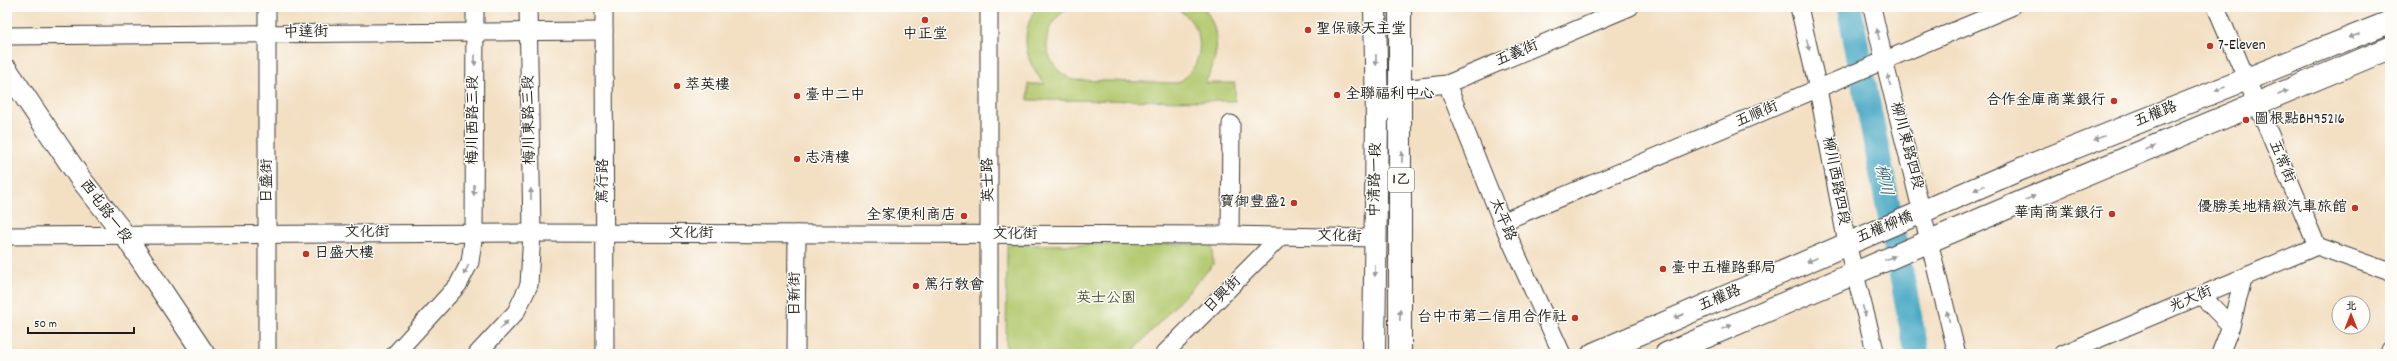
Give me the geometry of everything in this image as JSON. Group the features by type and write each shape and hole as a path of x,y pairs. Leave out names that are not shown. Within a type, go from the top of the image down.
{"main road":[{"name":"中清路一段","path":"1374,354 1377,120 1375,7"},
{"name":"中清路一段","path":"1400,7 1402,89 1400,354"},
{"name":"五權路","path":"1923,212 2021,169 2390,22"},
{"name":"五權路","path":"1930,241 2390,48"},
{"name":"五權柳橋","path":"1847,244 1923,212"},
{"name":"五權柳橋","path":"1854,273 1930,241"},
{"name":"五權路","path":"1593,354 1847,244"},
{"name":"五權路","path":"1666,354 1854,273"}],"street":[{"name":"日盛街","path":"267,7 267,354"},
{"name":"梅川西路三段","path":"395,354 458,286 470,262 474,233 475,7"},
{"name":"梅川東路三段","path":"477,354 516,312 529,286 532,232 528,7"},
{"name":"篤行路","path":"604,7 605,354"},
{"name":"英士路","path":"989,7 989,354"},
{"name":"五義街","path":"1402,89 1447,84 1630,7"},
{"name":"柳川西路四段","path":"1799,7 1824,86 1847,244 1876,354"},
{"name":"柳川東路四段","path":"1872,7 1876,63 1923,212 1957,354"},
{"name":"五順街","path":"1502,222 1876,63 2012,7"},
{"name":"五常街","path":"2216,7 2245,79 2318,246"},
{"name":"中達街","path":"7,36 604,31"},
{"name":"西屯路一段","path":"7,70 80,178 124,234 204,354"},
{"name":"太平路","path":"1447,84 1502,222 1562,354"},
{"path":"1377,120 1402,89"},
{"path":"1230,235 1231,124"},
{"name":"文化街","path":"7,236 532,232 604,234 1230,235 1375,238"},
{"name":"日新街","path":"796,354 797,234"},
{"name":"日興街","path":"1164,354 1282,236"},
{"path":"2318,246 2390,272"},
{"name":"光大街","path":"2064,354 2318,246"},
{"path":"2220,354 2231,326 2243,279"},
{"path":"2202,296 2231,326"},
{"path":"2389,354 2390,350"}],"green space":[{"path":"1037,7 1074,7 1062,13 1053,22 1048,32 1047,43 1049,54 1054,64 1062,73 1073,80 1178,83 1188,75 1195,65 1199,54 1199,43 1197,32 1192,22 1183,13 1172,7 1203,7 1209,16 1216,35 1216,54 1210,74 1205,83 1235,83 1235,101 1028,100 1028,84 1045,84 1032,66 1026,47 1028,27 1031,17"},
{"name":"英士公園","path":"1212,244 1213,265 1130,354 1006,354 1007,245"}],"waterway":[{"name":"柳川","path":"1849,7 1917,354"}],"place":[{"name":"中正堂","path":"925,20"},
{"name":"聖保祿天主堂","path":"1308,30"},
{"name":"7-Eleven","path":"2210,46"},
{"name":"萃英樓","path":"677,86"},
{"name":"全聯福利中心","path":"1337,95"},
{"name":"臺中二中","path":"797,96"},
{"name":"合作金庫商業銀行","path":"2114,101"},
{"name":"圖根點BH95216","path":"2246,120"},
{"name":"志清樓","path":"797,159"},
{"name":"寶御豐盛2","path":"1294,203"},
{"name":"優勝美地精緻汽車旅館","path":"2355,208"},
{"name":"華南商業銀行","path":"2112,214"},
{"name":"全家便利商店","path":"964,216"},
{"name":"日盛大樓","path":"306,254"},
{"name":"臺中五權路郵局","path":"1663,269"},
{"name":"篤行教會","path":"916,286"},
{"name":"台中市第二信用合作社","path":"1575,318"}]}
